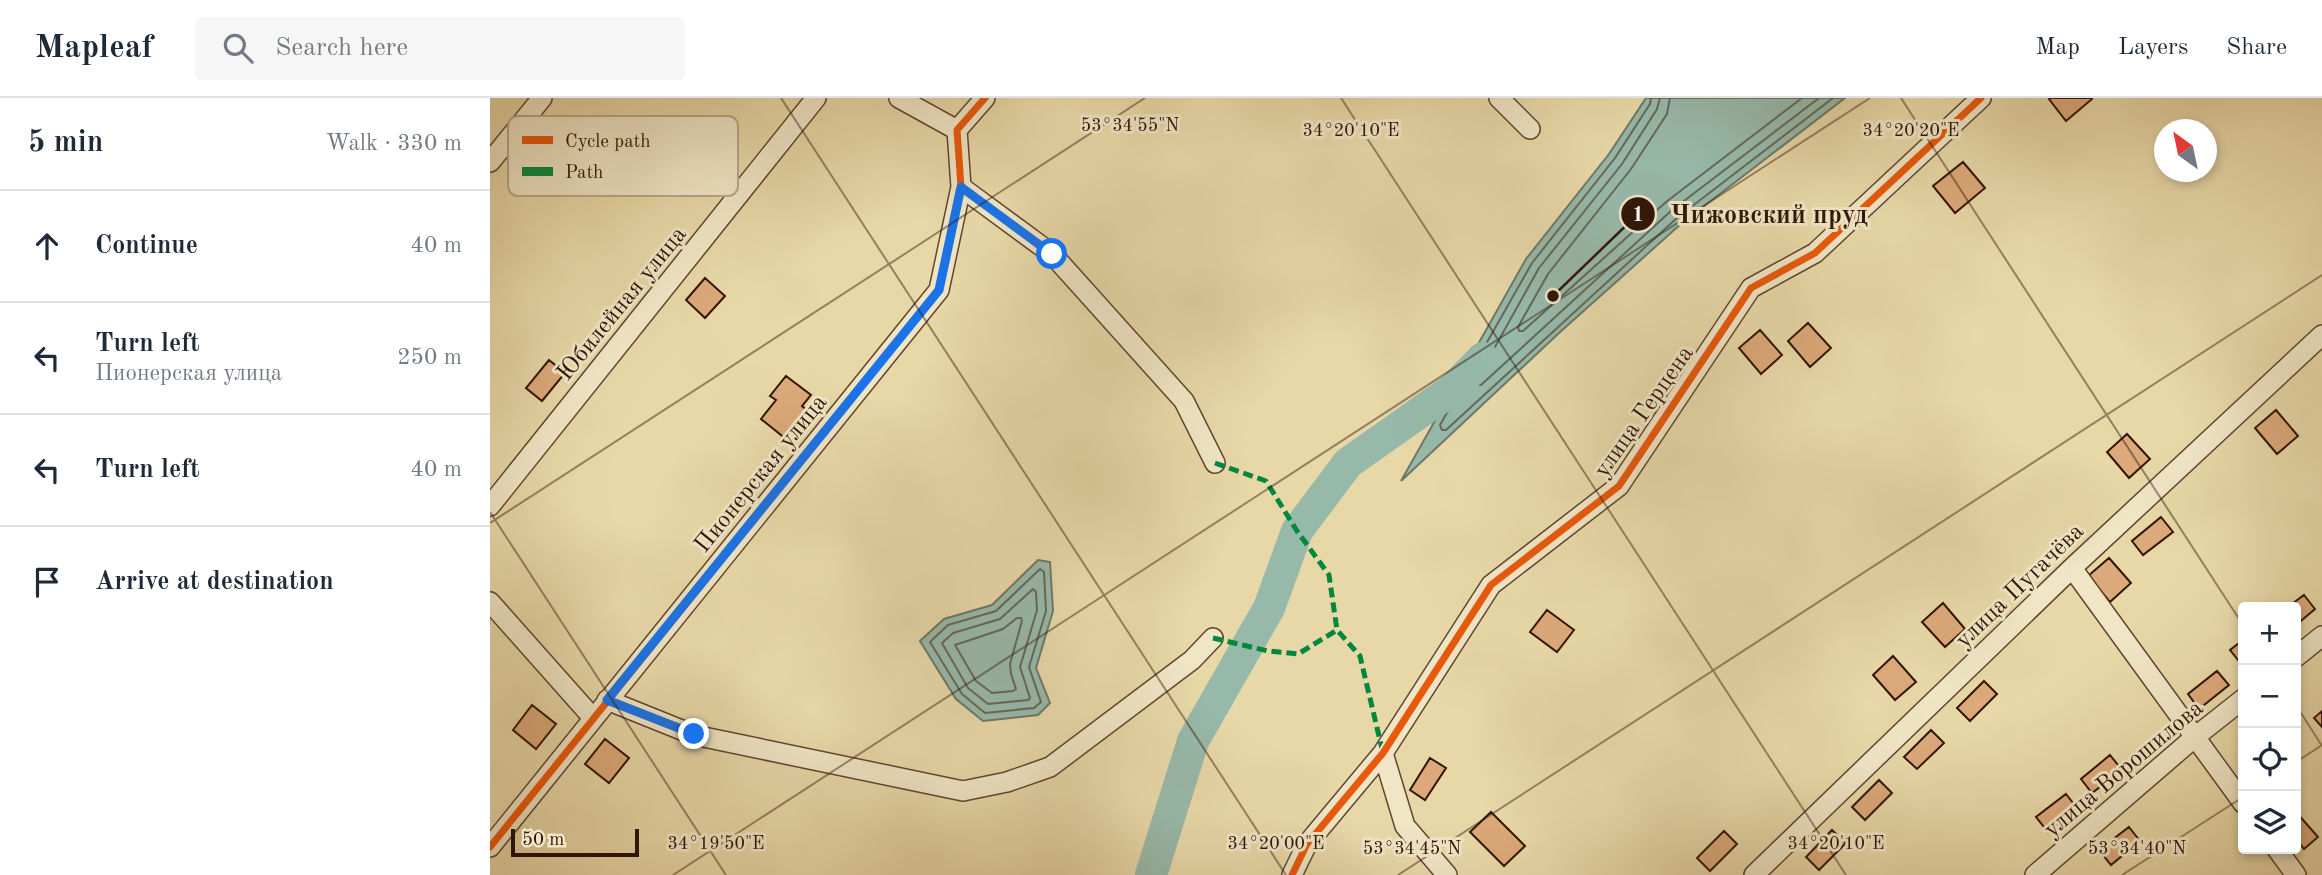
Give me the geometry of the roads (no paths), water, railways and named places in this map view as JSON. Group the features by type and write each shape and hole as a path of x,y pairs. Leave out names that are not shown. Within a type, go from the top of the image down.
{"street":[{"path":"527,116 542,98"},
{"name":"Юбилейная улица","path":"738,196 816,98"},
{"path":"900,98 957,130 985,98"},
{"path":"1499,98 1530,130"},
{"name":"улица Герцена","path":"1293,875 1307,844 1383,753 1490,585 1619,486 1751,288 1815,253 1981,98"},
{"name":"Пионерская улица","path":"490,847 939,290 961,187 957,130"},
{"path":"490,162 508,140"},
{"path":"961,187 1052,254 1184,401 1215,463"},
{"name":"Юбилейная улица","path":"490,506 738,196"},
{"name":"улица Пугачёва","path":"1754,875 2072,568 2322,335"},
{"path":"2072,568 2238,796"},
{"path":"490,602 593,718"},
{"path":"607,700 694,734 963,791 1007,782 1051,767 1192,660 1213,638"},
{"path":"2301,654 2319,644"},
{"name":"улица Ворошилова","path":"2035,875 2238,703"},
{"path":"1383,753 1405,826 1447,875"},
{"path":"2281,854 2296,875"}],"water":[{"path":"1646,98 1845,98 1682,223 1559,333 1401,481 1526,259 1609,154"},
{"path":"1038,560 1050,562 1053,611 1036,668 1050,703 1038,715 983,721 956,699 920,641 944,619 992,605"}],"waterway":[{"path":"1151,875 1193,741 1269,608 1297,531 1348,463 1453,389 1483,358"}],"place":[{"name":"Чижовский пруд","path":"1553,296"}]}
